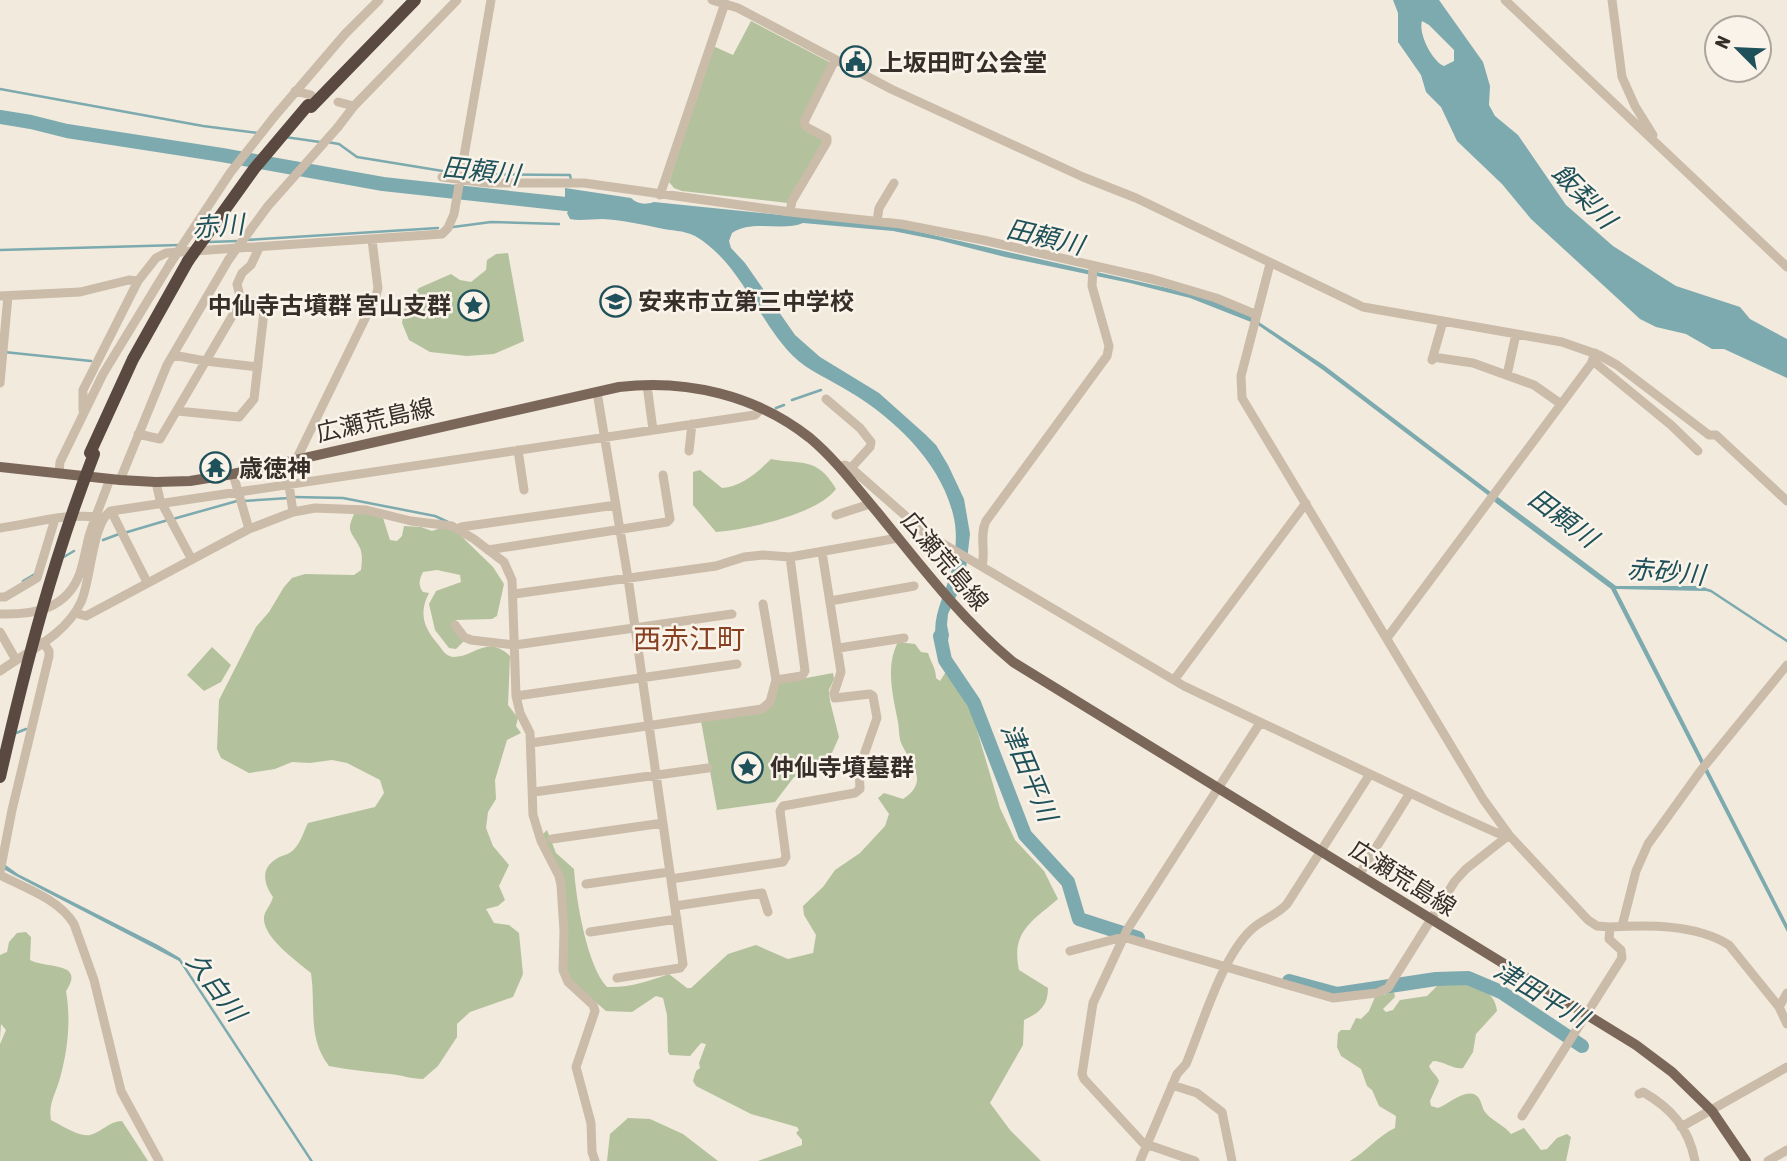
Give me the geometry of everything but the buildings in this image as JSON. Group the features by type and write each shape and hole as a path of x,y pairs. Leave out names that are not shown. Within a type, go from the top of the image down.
{"highway":[{"path":"0,759 49,567 92,453 133,359 190,262 254,169 310,102 407,0"},
{"path":"310,102 415,0"},
{"path":"0,777 30,649 53,568 92,453"}],"main road":[{"name":"広瀬荒島線","path":"0,467 115,480 190,481 233,474 597,392 647,384 719,393 761,409 807,436 846,467 870,504 957,610 1013,662 1636,1045 1672,1072 1712,1111 1746,1161"}],"street":[{"path":"59,474 60,462 103,374 170,264 230,173 295,91 379,0"},
{"path":"0,614 16,615 43,611 60,602 69,593 80,573 96,517 138,434 173,355 229,259 268,206 354,106 457,0"},
{"path":"83,412 83,390 138,281 156,258 166,253 259,248 273,244 442,234 448,228 454,211 491,0"},
{"path":"712,0 731,3 891,89 1136,198 1363,307 1562,342 1617,366 1709,435 1716,435 1787,501"},
{"path":"1505,0 1787,267"},
{"path":"1612,0 1622,77 1635,106 1659,146"},
{"path":"660,195 731,3"},
{"path":"790,212 792,201 827,142 827,138 806,127 804,122 835,60"},
{"path":"295,91 310,102"},
{"path":"338,102 354,106"},
{"path":"442,177 487,183 584,183 790,212 877,220 983,240 1092,271 1187,289 1216,298 1256,317"},
{"path":"877,220 880,208 894,183"},
{"path":"293,512 289,485 296,460 376,296 378,288 372,240"},
{"path":"138,434 160,439 241,301 237,284 259,248"},
{"path":"1270,264 1241,376 1242,398 1483,799 1509,835 1588,920 1597,926 1691,930 1722,941 1729,945 1779,1007 1787,1024"},
{"path":"982,566 984,525 1107,356 1108,346 1091,286 1092,271"},
{"path":"0,383 4,296 80,292 129,279 138,281"},
{"path":"177,411 239,417 254,399 265,303 241,301"},
{"path":"1443,321 1432,359 1469,362 1507,375 1534,385 1561,404"},
{"path":"1507,375 1516,334"},
{"path":"173,355 258,367"},
{"path":"1387,638 1594,357"},
{"path":"1594,357 1698,451"},
{"path":"647,384 653,430"},
{"path":"597,392 621,529 677,919 681,967 617,978"},
{"path":"826,399 860,428 871,442 870,447 846,467 920,529 1174,680 1410,793 1497,833 1509,835"},
{"path":"0,671 66,625 75,613 88,583 103,519 111,511 605,439 755,415 761,409"},
{"path":"689,451 692,424"},
{"path":"518,450 524,490"},
{"path":"233,474 248,529"},
{"path":"488,550 667,522 670,519 663,475"},
{"path":"156,481 163,504 191,558"},
{"path":"1174,680 1306,503"},
{"path":"836,515 870,504"},
{"path":"459,529 616,505"},
{"path":"75,613 86,616 248,529 293,512 315,508 356,509 459,529 506,566 514,594 516,696 531,743 533,815 561,886 563,970 568,982 596,1011 576,1068 589,1116 595,1161"},
{"path":"111,511 147,582"},
{"path":"0,528 55,519 96,517"},
{"path":"0,597 5,597 39,572 55,519"},
{"path":"514,594 716,566 753,556 790,557 898,538"},
{"path":"586,884 783,862 786,856 780,811 783,806 855,793 859,790 859,769 877,716 870,694 835,698 841,672 839,648 822,552"},
{"path":"776,680 802,676 805,671 790,557"},
{"path":"830,601 914,586"},
{"path":"531,743 762,709 770,702 776,680 762,604"},
{"path":"455,625 464,637 470,640 515,645 732,614"},
{"path":"0,632 16,660"},
{"path":"839,648 904,638"},
{"path":"43,642 49,656 12,810 0,874 59,907 74,924 94,980 121,1091 159,1161"},
{"path":"516,696 737,664"},
{"path":"1622,926 1643,852 1704,766 1787,665"},
{"path":"1195,1161 1147,1146 1084,1079 1093,1003 1125,934 1260,723"},
{"path":"534,792 708,768"},
{"path":"1140,1161 1177,1074 1186,1064 1227,964 1250,930 1278,914 1287,905 1370,774"},
{"path":"1360,875 1410,793"},
{"path":"552,839 663,823"},
{"path":"1070,951 1125,934 1333,998 1377,993 1389,986 1460,875 1509,835"},
{"path":"675,906 762,893 768,912"},
{"path":"590,932 677,919"},
{"path":"1521,1116 1622,958 1621,950 1609,939 1610,927"},
{"path":"1779,1007 1787,993"},
{"path":"1683,1126 1787,1067"},
{"path":"1172,1085 1197,1093 1222,1112 1232,1161"},
{"path":"1639,1094 1643,1092 1673,1112 1683,1126 1695,1161"},
{"path":"1768,1161 1787,1150"}],"green space":[{"path":"751,21 831,63 801,122 824,138 824,143 788,203 682,191 669,182 713,46 733,55"},
{"path":"508,253 524,341 494,354 467,356 430,352 409,340 402,323 405,306 419,288 451,274 460,280 471,282 486,270 487,260 496,254"},
{"path":"771,459 800,462 815,467 829,478 836,489 826,498 798,513 763,524 716,532 693,505 693,472 700,470 722,488 729,487 748,478"},
{"path":"367,513 383,518 390,540 397,541 402,536 404,526 432,531 444,527 458,533 493,567 504,584 497,616 492,619 456,620 452,625 464,641 456,649 449,648 435,630 429,604 436,591 461,582 460,575 437,570 423,572 420,587 423,592 429,593 424,607 424,619 432,637 450,656 461,656 481,648 494,647 510,656 508,705 518,718 516,726 521,733 507,740 495,780 496,799 488,812 486,828 493,846 509,865 499,886 505,900 498,906 486,909 494,923 509,925 519,933 523,974 513,997 470,1012 457,1024 457,1037 438,1066 423,1079 329,1066 322,1055 315,1033 311,973 274,940 265,925 264,917 273,897 265,877 271,863 294,849 308,823 375,807 384,793 380,780 347,763 332,760 292,762 275,769 249,773 221,758 217,749 219,700 256,627 292,578 305,574 354,575 361,570 361,552 350,531 350,524 354,514"},
{"path":"898,642 915,644 921,652 928,653 936,678 940,681 947,670 971,710 1000,808 1015,840 1044,871 1058,899 1025,929 1018,946 1019,970 1048,988 1048,994 1042,1008 1024,1020 1023,1045 990,1103 1010,1130 1041,1161 758,1161 802,1145 802,1140 796,1133 799,1130 797,1127 751,1114 696,1086 693,1081 700,1068 699,1063 706,1044 701,1043 690,1056 670,1055 663,998 656,996 632,1012 606,1011 571,981 567,971 564,887 543,834 547,830 556,853 574,869 588,949 607,987 631,985 669,974 687,988 691,988 728,954 756,945 788,959 813,953 816,935 804,915 803,906 823,887 835,870 860,853 885,826 889,814 878,798 884,793 903,799 916,785 916,772 900,741 892,692 892,661"},
{"path":"212,647 231,665 221,682 204,691 187,675"},
{"path":"833,673 834,679 829,690 830,701 839,737 824,771 794,777 775,802 717,810 701,721 762,711 779,683"},
{"path":"26,932 31,937 30,960 68,970 71,975 66,991 67,1046 51,1104 51,1120 85,1135 94,1134 122,1121 148,1161 0,1161 0,1044 6,1030 1,1024 0,1039 0,955 7,952 9,942 17,933"},
{"path":"1449,980 1486,991 1495,1003 1497,1011 1476,1034 1473,1052 1463,1068 1433,1061 1429,1066 1439,1081 1430,1101 1431,1106 1438,1108 1464,1095 1474,1094 1491,1118 1511,1134 1524,1128 1541,1150 1547,1149 1557,1138 1567,1134 1571,1137 1566,1161 1350,1161 1395,1128 1396,1116 1379,1106 1361,1069 1341,1056 1337,1047 1338,1033 1341,1030 1350,1030 1356,1018 1361,1019 1369,1011 1375,997 1394,992 1395,997 1383,1009 1386,1012 1393,1010 1400,1000 1427,996 1441,982"},
{"path":"628,1118 650,1119 683,1134 718,1161 607,1161 610,1134"}],"water":[{"path":"1393,0 1439,0 1483,62 1490,86 1489,105 1495,116 1518,135 1566,205 1613,246 1676,286 1740,307 1750,319 1787,339 1787,378 1724,349 1712,349 1686,334 1656,327 1640,319 1531,219 1502,184 1457,141 1441,107 1426,92 1421,75 1398,42 1398,13","holes":["1422,21 1454,50 1454,61 1444,66 1431,53 1422,32"]},
{"path":"565,188 631,198 641,203 654,202 898,227 1176,290 1211,300 1252,317 1251,322 1190,298 893,231 803,223 749,227 732,233 729,241 731,248 745,263 795,335 820,357 879,393 936,445 948,465 964,499 970,534 966,569 948,614 949,635 945,657 939,646 935,625 953,565 956,528 947,495 927,460 883,415 792,355 724,260 711,247 695,236 682,232 617,220 570,219 567,213 569,210 565,209"},
{"path":"1259,322 1325,366 1492,493 1489,496 1323,370 1258,325"},
{"path":"1495,495 1616,586 1707,588 1705,591 1616,589 1787,924 1787,932 1611,589 1496,503 1492,499"},
{"path":"0,861 18,874 180,958 313,1161 310,1161 179,961 14,875 0,867"}],"waterway":[{"path":"0,89 203,126 258,133"},
{"name":"田頼川","path":"0,117 67,131 383,184 584,206"},
{"path":"285,137 320,142"},
{"path":"327,142 339,144 357,157 455,173"},
{"path":"467,174 570,175 571,180"},
{"name":"赤川","path":"453,227 491,222 559,224"},
{"name":"赤川","path":"246,240 438,228"},
{"name":"赤川","path":"207,242 239,241"},
{"name":"赤川","path":"0,250 180,245"},
{"path":"4,352 91,361"},
{"path":"792,400 821,390"},
{"path":"776,408 784,405"},
{"path":"293,497 343,498 435,516 448,522"},
{"path":"243,501 289,498"},
{"path":"173,519 237,501"},
{"path":"124,533 168,520"},
{"path":"103,540 119,534"},
{"path":"62,558 74,551"},
{"path":"23,581 35,574"},
{"name":"赤砂川","path":"1704,589 1787,641"},
{"name":"津田平川","path":"940,636 945,660 974,703 1025,835 1068,882 1079,919 1138,938"},
{"path":"16,733 26,729"},
{"name":"津田平川","path":"1289,981 1337,994 1436,979 1468,978 1501,992 1582,1046"}],"place":[{"name":"上坂田町公会堂","path":"856,62"},
{"name":"安来市立第三中学校","path":"615,301"},
{"name":"中仙寺古墳群 宮山支群","path":"474,305"},
{"name":"歳徳神","path":"216,468"},
{"name":"仲仙寺墳墓群","path":"747,767"}],"district":[{"name":"西赤江町","path":"689,639"}],"water label":[{"name":"飯梨川","path":"1584,196"},
{"name":"久白川","path":"216,987"}]}
